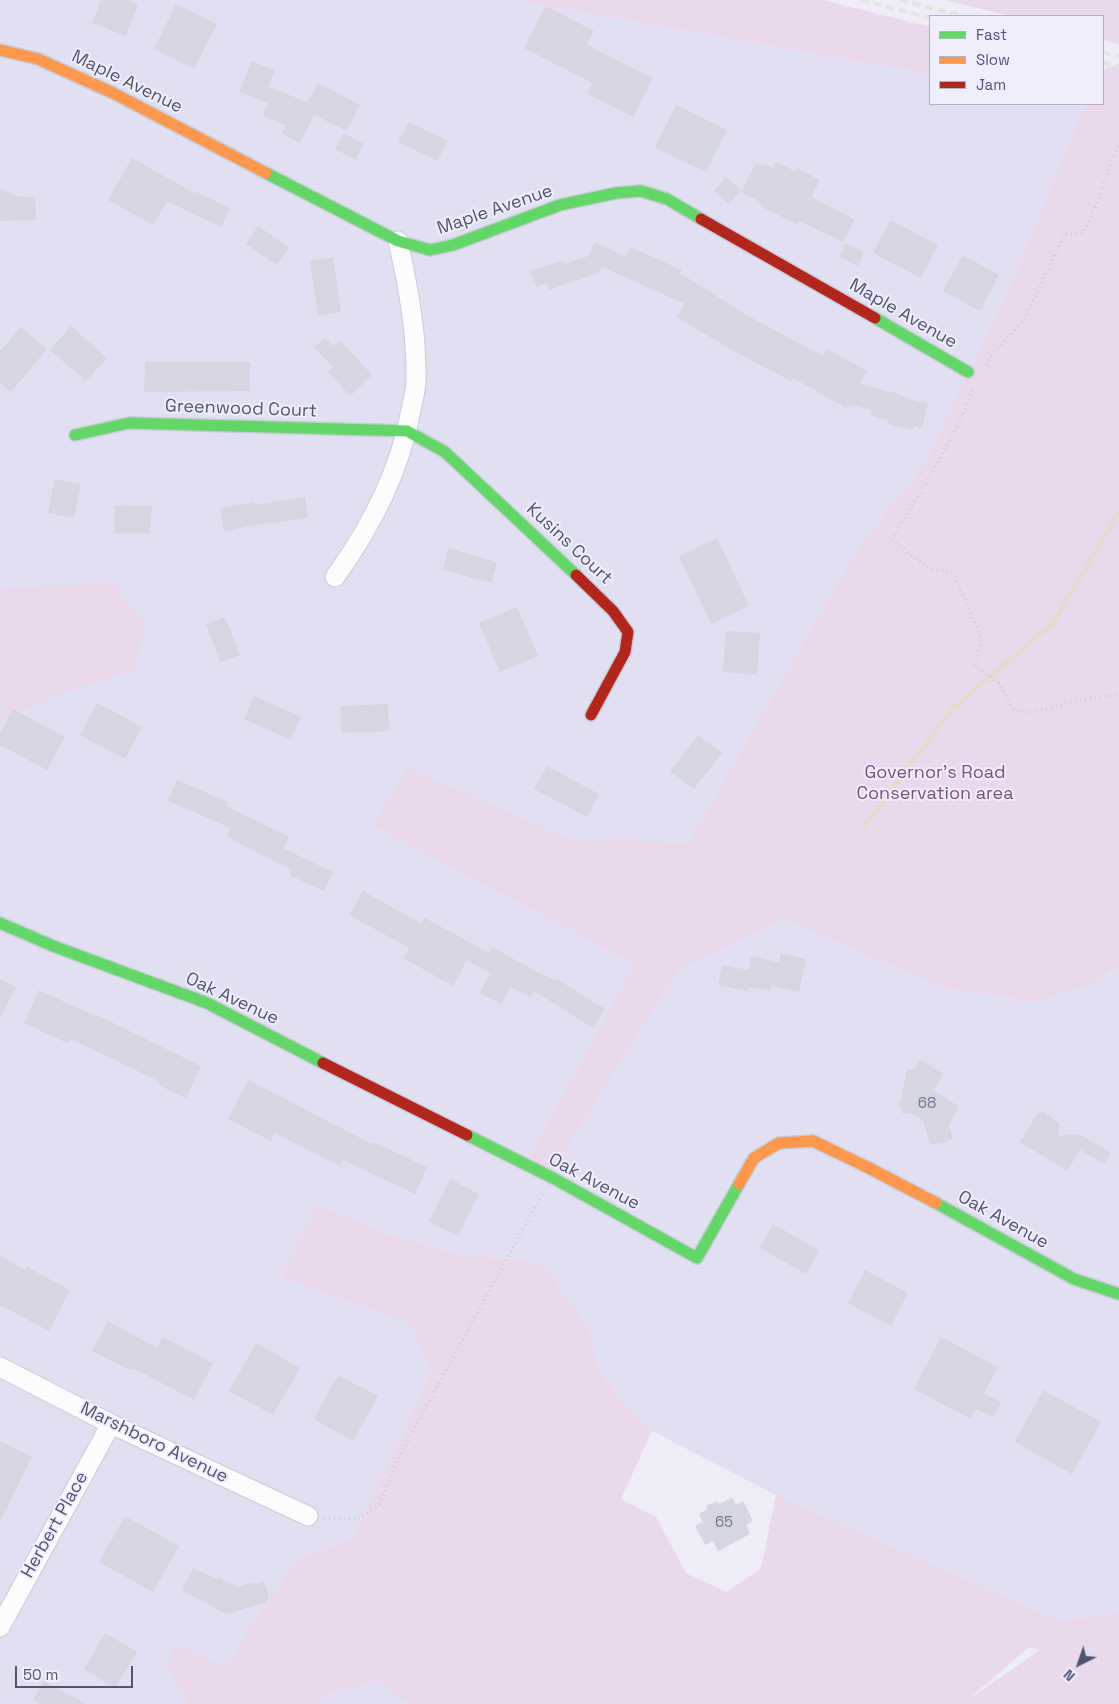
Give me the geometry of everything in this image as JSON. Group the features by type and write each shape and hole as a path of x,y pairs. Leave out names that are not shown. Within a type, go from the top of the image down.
{"street":[{"name":"Maple Avenue","path":"0,50 38,60 113,93 398,241 430,250 445,247 560,205 616,193 641,192 667,199 968,372"},
{"path":"335,577 358,545 384,495 407,431 416,382 415,354 408,286 398,241"},
{"name":"Greenwood Court","path":"75,435 129,423 407,431"},
{"name":"Kusins Court","path":"407,431 445,452 452,458 584,582 613,611 628,632 625,652 591,715"},
{"name":"Oak Avenue","path":"0,923 53,946 207,1003 553,1178 697,1258 754,1158 779,1143 813,1141 953,1212 1074,1279 1119,1294"},
{"name":"Marshboro Avenue","path":"0,1367 111,1424 308,1516"},
{"name":"Herbert Place","path":"0,1627 111,1424"}],"path":[{"path":"984,369 992,355 1024,320 1064,235 1083,233 1098,200 1119,144"},
{"path":"976,383 962,418 892,539 926,567 954,574 982,640 975,666 999,683 1014,711 1032,712 1093,697 1119,695"},
{"path":"308,1516 356,1520 379,1505 400,1455 545,1189"}],"shaded area":[{"path":"0,0 512,0 929,74 929,105 1085,105 1016,273 923,466 859,546 688,843 567,839 407,767 372,826 634,964 525,1165 549,1176 678,971 783,919 940,987 1035,1002 1095,984 1116,969 1119,972 1119,1612 1060,1621 776,1495 652,1431 599,1373 590,1330 542,1262 457,1254 383,1232 317,1203 281,1277 410,1324 431,1373 352,1539 297,1559 252,1622 228,1667 167,1667 188,1704 0,1704"},
{"path":"378,1682 407,1704 320,1704 330,1692"}],"green space":[{"path":"512,0 822,0 929,27 929,74"},
{"path":"945,0 1119,0 1119,44 1104,40 1104,15 1005,15"},
{"name":"Governor's Road Conservation area","path":"1119,63 1119,972 1115,969 1095,984 1035,1002 940,987 783,919 678,971 549,1176 525,1165 634,964 372,826 407,767 567,838 688,843 859,546 923,466 1016,273 1085,105 1104,105 1104,70"},
{"path":"113,584 146,622 135,670 57,695 8,718 0,717 0,588"},
{"path":"317,1203 383,1232 457,1254 542,1262 590,1330 599,1373 652,1431 621,1499 656,1517 686,1573 726,1592 761,1569 776,1495 1060,1621 1119,1612 1119,1704 407,1704 378,1682 331,1692 320,1704 188,1704 167,1667 174,1644 228,1667 252,1622 297,1559 352,1539 431,1373 410,1324 281,1277","holes":["1029,1647 1040,1650 971,1698"]}],"building":[{"path":"101,0 128,0 138,4 126,36 92,23"},
{"path":"176,4 217,24 194,69 154,49"},
{"path":"546,6 594,31 587,45 653,78 633,117 587,94 592,83 524,48"},
{"path":"251,61 275,70 268,87 308,102 318,83 360,105 347,131 314,115 300,143 282,134 286,125 263,116 268,103 240,92"},
{"path":"676,105 727,130 706,172 655,148"},
{"path":"409,122 448,141 437,161 398,142"},
{"path":"344,133 364,144 356,160 335,149"},
{"path":"132,158 194,193 195,191 230,208 221,227 167,201 153,225 108,200"},
{"path":"776,162 795,171 797,168 820,180 811,197 855,219 843,242 800,221 798,225 760,206 762,203 741,192 756,163 764,167 765,164 773,168"},
{"path":"726,177 741,190 729,204 714,191"},
{"path":"0,188 19,197 35,197 36,220 0,221"},
{"path":"890,220 938,245 921,278 873,253"},
{"path":"258,226 289,247 277,265 246,244"},
{"path":"595,242 626,257 630,247 682,270 680,273 748,316 823,356 827,349 867,371 859,384 899,394 907,397 907,399 928,403 922,428 914,426 913,430 887,424 889,420 871,416 872,410 848,405 846,408 793,378 791,381 728,348 677,317 685,304 602,267 599,273 549,290 547,283 536,287 530,271 564,260 565,264 588,256"},
{"path":"846,243 864,252 858,266 840,257"},
{"path":"963,255 999,275 980,311 943,291"},
{"path":"333,257 341,312 318,316 310,261"},
{"path":"71,326 107,358 86,381 50,350"},
{"path":"21,327 47,349 11,392 0,383 0,351"},
{"path":"325,338 333,346 340,340 372,375 350,396 328,372 333,367 314,347"},
{"path":"145,362 250,362 250,391 144,392"},
{"path":"55,479 81,484 74,518 48,513"},
{"path":"305,497 308,518 224,531 220,508 254,502 255,505"},
{"path":"115,505 152,506 150,534 114,533"},
{"path":"717,538 749,606 711,624 679,556"},
{"path":"448,548 497,562 492,583 443,570"},
{"path":"517,607 538,656 500,672 479,623"},
{"path":"225,617 240,655 220,662 206,624"},
{"path":"726,631 760,633 757,675 723,672"},
{"path":"254,696 301,717 291,740 244,719"},
{"path":"97,703 142,727 125,759 80,735"},
{"path":"388,704 389,731 341,733 341,706"},
{"path":"13,709 65,737 47,770 0,745 0,734"},
{"path":"698,735 722,753 694,789 670,771"},
{"path":"547,766 599,794 587,817 534,789"},
{"path":"177,780 228,802 226,806 289,837 283,848 333,872 324,891 289,875 292,870 227,837 231,828 168,801"},
{"path":"363,891 422,924 425,918 489,953 492,947 537,972 556,981 557,979 605,1009 593,1028 534,991 531,997 511,987 501,1004 480,993 490,973 467,960 453,986 403,958 409,948 349,915"},
{"path":"781,953 806,959 799,992 772,986 771,991 749,987 748,991 718,985 722,965 749,970 751,956 779,962"},
{"path":"0,979 16,987 0,1019"},
{"path":"39,990 95,1016 95,1014 201,1066 186,1098 158,1085 160,1082 71,1039 69,1044 24,1023"},
{"path":"920,1059 943,1074 934,1090 958,1106 949,1125 953,1139 947,1140 948,1142 930,1145 923,1120 909,1113 903,1114 899,1102 901,1101 907,1069 914,1070"},
{"path":"248,1080 372,1144 373,1142 427,1167 415,1194 343,1160 340,1166 275,1133 271,1141 228,1119"},
{"path":"1044,1112 1059,1123 1058,1136 1081,1135 1111,1153 1104,1164 1080,1150 1067,1171 1020,1142 1038,1113"},
{"path":"450,1179 479,1194 458,1236 429,1222"},
{"path":"773,1224 819,1250 806,1274 760,1248"},
{"path":"0,1255 25,1270 27,1267 70,1290 49,1331 0,1305"},
{"path":"865,1270 908,1293 891,1326 848,1303"},
{"path":"108,1321 157,1348 163,1337 213,1363 194,1400 133,1368 132,1371 92,1351"},
{"path":"941,1337 998,1367 984,1393 1001,1402 993,1417 976,1409 971,1419 914,1389"},
{"path":"256,1343 300,1368 273,1415 229,1391"},
{"path":"338,1375 378,1396 353,1441 314,1419"},
{"path":"1043,1390 1101,1422 1072,1474 1015,1442"},
{"path":"0,1441 32,1457 0,1522"},
{"path":"732,1498 736,1505 743,1501 753,1521 746,1525 750,1534 718,1551 713,1541 705,1545 695,1526 703,1522 699,1514 707,1509 706,1506 717,1501 719,1504"},
{"path":"125,1516 179,1546 153,1592 99,1562"},
{"path":"193,1568 217,1579 218,1577 237,1587 264,1581 269,1597 265,1603 226,1614 182,1590"},
{"path":"105,1633 137,1652 115,1688 84,1669"},
{"path":"44,1681 86,1704 41,1704 33,1700"}],"waterway":[{"path":"864,827 952,709 1053,623 1119,512"}],"railway":[{"path":"861,0 929,18"},
{"path":"900,0 960,15"},
{"path":"1104,52 1119,56"},
{"path":"1104,62 1119,66"}],"traffic: fast":[{"path":"266,173 398,241 430,250 453,245 560,205 616,193 641,191 667,199 701,219"},
{"path":"875,318 968,372"},
{"path":"75,435 129,423 407,431 445,452 576,575"},
{"path":"0,923 53,946 207,1003 323,1063"},
{"path":"467,1135 553,1178 697,1258 739,1184"},
{"path":"936,1203 1074,1279 1119,1294"}],"traffic: slow":[{"path":"0,50 38,59 113,93 266,173"},
{"path":"739,1184 754,1158 779,1143 813,1141 936,1203"}],"traffic: jam":[{"path":"701,219 875,318"},
{"path":"576,575 613,611 628,632 625,652 591,715"},
{"path":"323,1063 467,1135"}]}
